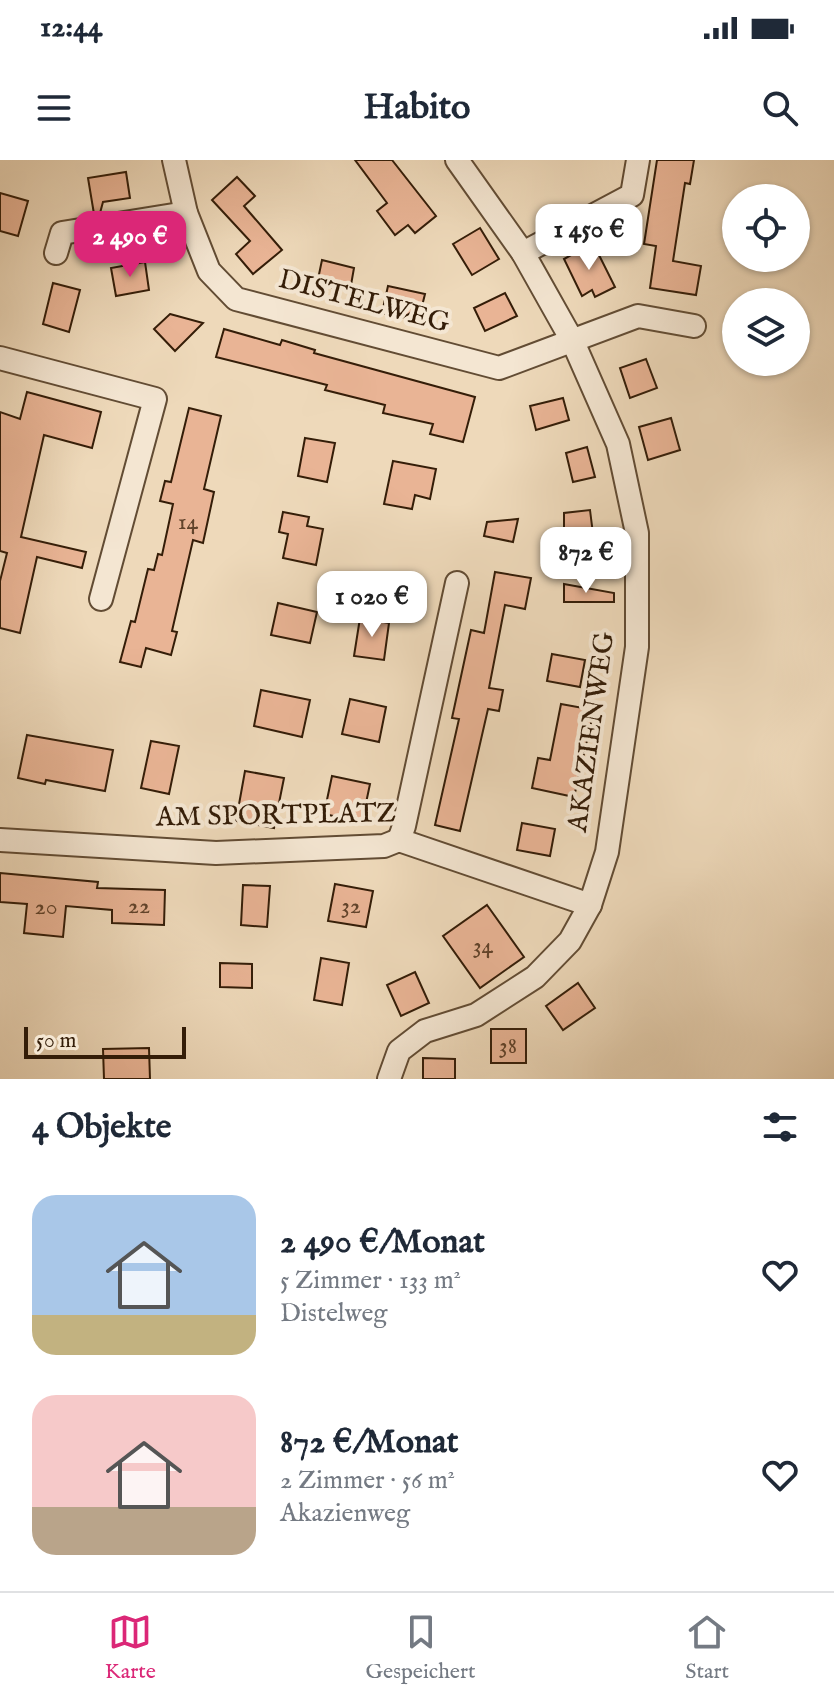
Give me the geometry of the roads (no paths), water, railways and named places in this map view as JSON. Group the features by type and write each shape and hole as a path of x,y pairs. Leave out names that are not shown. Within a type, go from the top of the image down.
{"street":[{"name":"DISTELWEG","path":"174,160 186,213 209,271 236,299 499,368 638,316 694,326"},
{"name":"AKAZIENWEG","path":"389,1079 399,1051 425,1031 476,1015 535,977 570,941 590,905 607,852 637,647 637,533 618,444 573,342 523,253 457,160"},
{"path":"523,253 632,195 638,160"},
{"path":"62,233 186,213"},
{"path":"0,358 155,399 101,599"},
{"path":"399,840 457,583"},
{"name":"AM SPORTPLATZ","path":"0,840 216,853 384,846 399,840 590,905"}]}
